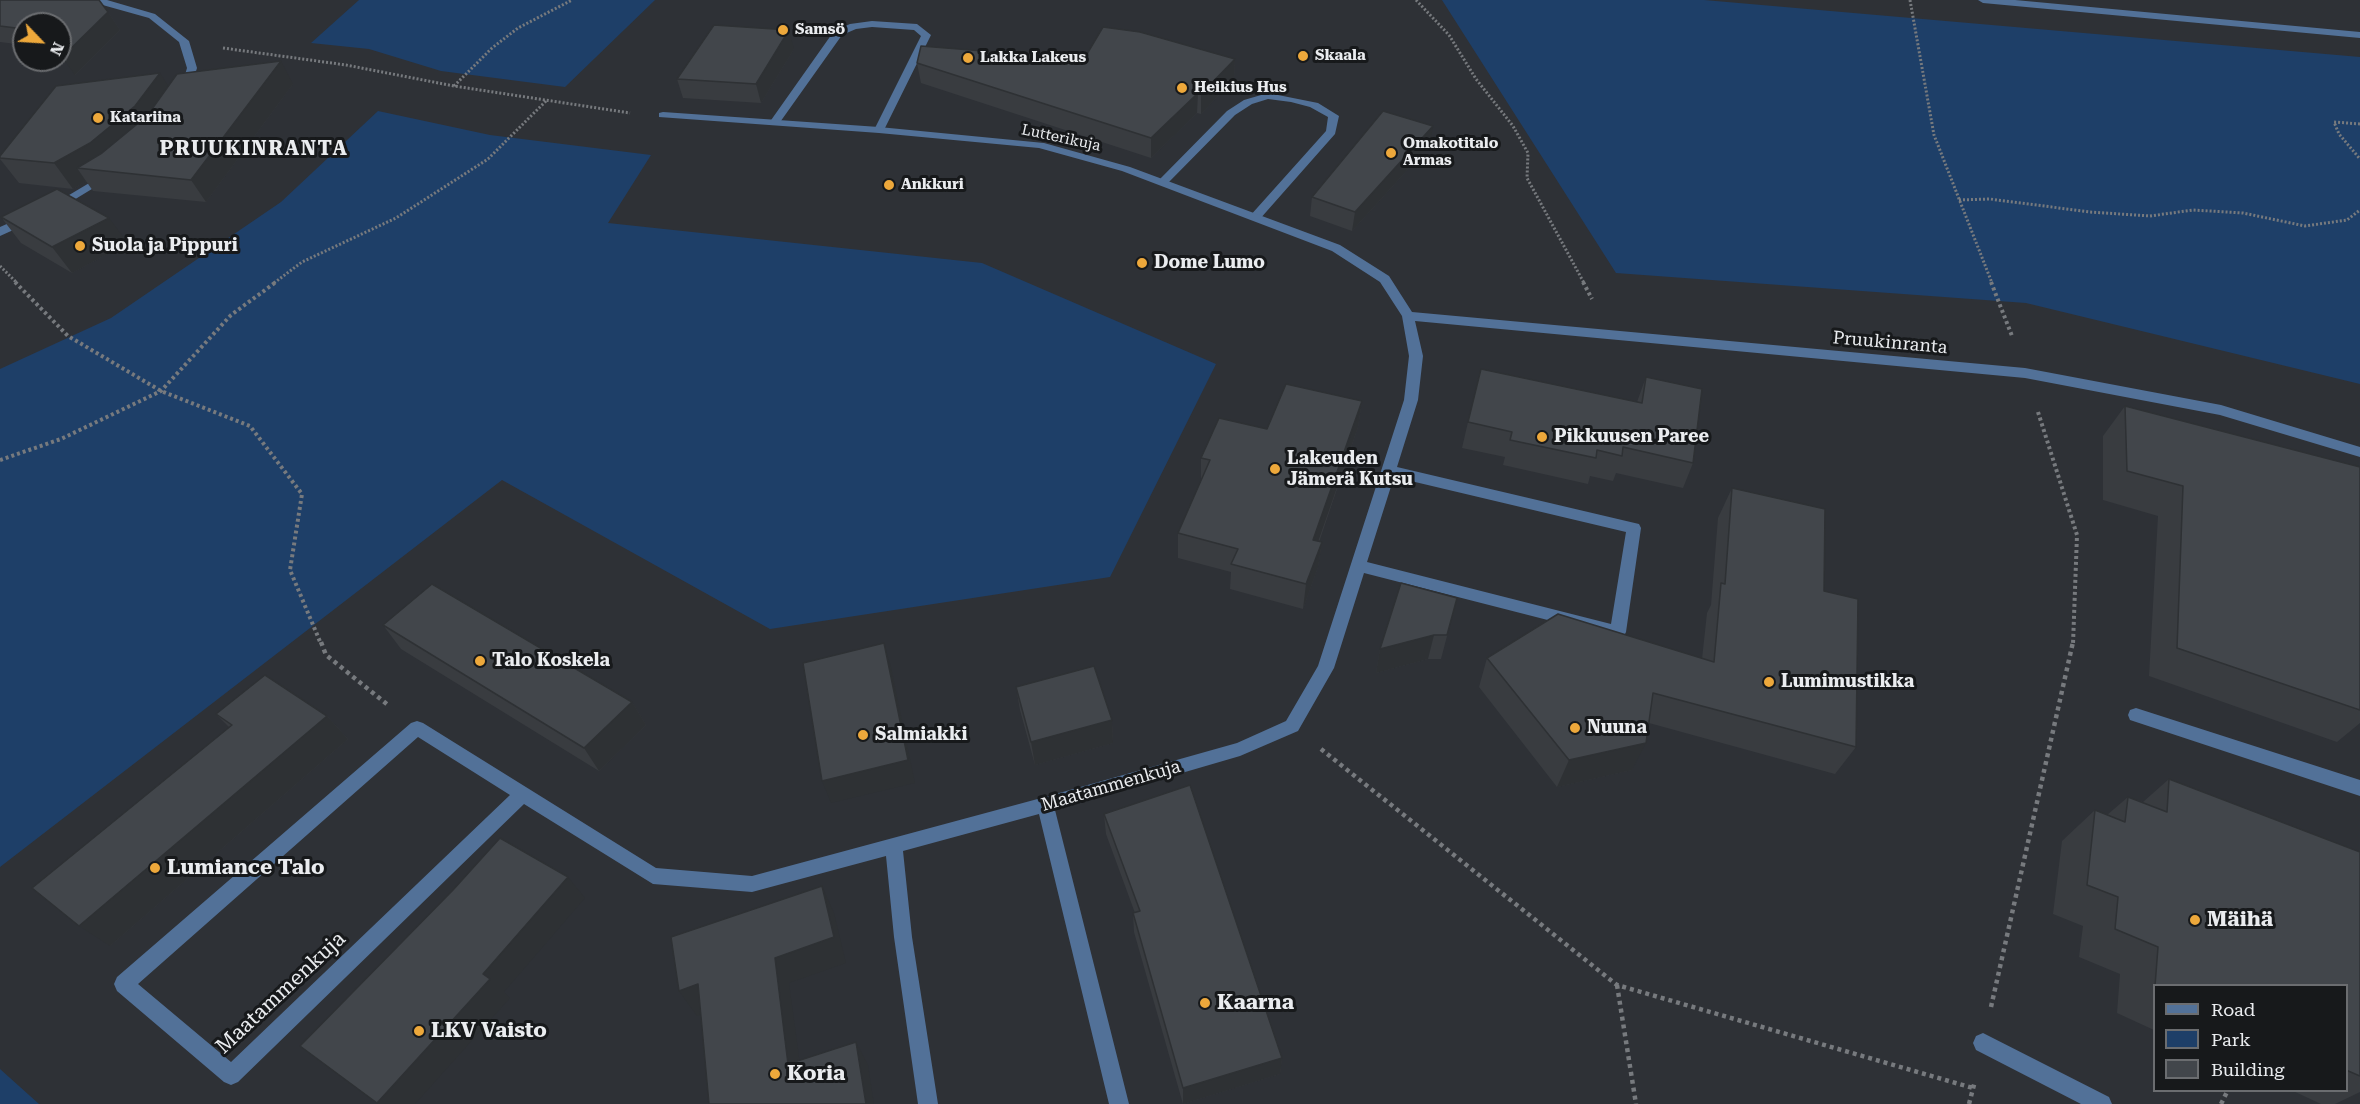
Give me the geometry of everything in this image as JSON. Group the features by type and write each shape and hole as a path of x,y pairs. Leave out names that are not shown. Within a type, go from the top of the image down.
{"street":[{"path":"71,0 100,2 152,16 184,41 192,68 183,99"},
{"path":"1983,0 2360,35"},
{"path":"774,123 838,33 854,26 872,24 917,27 926,35 879,130"},
{"path":"1163,182 1231,113 1248,102 1268,96 1292,99 1314,105 1334,116 1331,132 1255,217"},
{"name":"Lutterikuja","path":"663,115 879,130 1040,145 1126,169 1336,248 1385,279 1408,316"},
{"path":"0,232 52,208 113,172"},
{"path":"1292,726 1326,668 1411,400 1416,356 1408,316"},
{"name":"Pruukinranta","path":"1408,316 2025,373 2221,410 2360,452"},
{"path":"1359,566 1618,632 1634,528 1390,471"},
{"path":"2136,715 2360,788"},
{"name":"Maatammenkuja","path":"522,795 231,1075 124,984 417,728 653,876 752,884 1045,805 1240,749 1292,726"},
{"path":"1045,805 1119,1104"},
{"path":"894,846 903,937 928,1104"},
{"path":"1983,1043 2102,1104"}],"path":[{"path":"454,87 492,48 518,28 572,0"},
{"path":"1416,0 1449,34 1476,79 1513,126 1528,153 1527,178 1596,307"},
{"path":"1910,0 1934,135 2025,373 2077,535 2073,646 1969,1104"},
{"path":"184,41 251,53 346,65 454,87 623,112 663,115"},
{"path":"0,460 61,439 161,391 231,315 303,262 396,218 488,159 546,101"},
{"path":"2360,124 2334,122 2339,134 2360,159"},
{"path":"1959,200 1990,199 2090,212 2150,216 2193,210 2243,213 2305,226 2347,220 2360,210"},
{"path":"0,266 68,336 161,391 250,426 302,494 290,570 326,656 417,728"},
{"path":"1292,726 1617,985 1973,1088"},
{"path":"1617,985 1636,1104"}],"green space":[{"path":"359,0 655,0 565,87 441,71 369,49 311,43"},
{"path":"1442,0 1704,0 2360,57 2360,384 2026,303 1616,273"},
{"path":"378,111 490,135 651,155 608,223 982,263 1216,364 1110,577 770,629 502,480 0,867 0,369 111,318 281,202"},
{"path":"0,1069 39,1104 0,1104"}],"building":[{"path":"0,0 99,0 108,12 72,47 72,12 12,12 12,28 0,26"},
{"path":"714,25 789,30 756,84 677,79"},
{"path":"1103,27 1140,32 1235,59 1201,94 1198,93 1151,138 917,63 921,46 1084,59"},
{"path":"281,61 191,180 77,168 102,153 147,116 177,74"},
{"path":"160,73 135,106 90,143 54,163 0,158 56,86"},
{"path":"1383,111 1433,126 1355,212 1312,197"},
{"path":"57,189 109,218 52,247 1,217"},
{"path":"1481,369 1642,403 1646,377 1702,389 1693,463 1623,447 1622,456 1597,450 1596,458 1510,440 1512,432 1468,422"},
{"path":"1286,384 1362,401 1313,540 1322,542 1306,584 1231,564 1238,549 1178,533 1210,460 1201,458 1219,418 1267,429"},
{"path":"2125,406 2360,467 2360,710 2177,648 2183,486 2127,471"},
{"path":"1732,488 1825,509 1824,591 1858,599 1856,747 1653,693 1646,743 1569,760 1487,658 1558,614 1714,662 1721,583 1725,584"},
{"path":"1401,583 1457,598 1447,635 1434,635 1380,649"},
{"path":"432,584 632,702 584,748 383,625"},
{"name":"Salmiakki","path":"884,643 908,760 822,781 803,663"},
{"path":"1094,666 1112,720 1031,742 1016,687"},
{"path":"265,675 327,716 79,926 32,888 232,725 216,714"},
{"name":"Mäihä","path":"2169,779 2360,852 2360,1076 2348,1071 2348,984 2155,984 2158,947 2115,929 2118,897 2087,885 2095,810 2125,822 2128,797 2167,812"},
{"path":"1190,785 1282,1058 1183,1088 1133,913 1140,911 1104,814"},
{"path":"500,838 568,877 483,974 490,979 377,1103 300,1046 453,890"},
{"path":"822,886 834,937 775,958 788,1064 856,1042 866,1104 709,1104 698,984 679,991 671,937"}],"place":[{"name":"Samsö","path":"783,30"},
{"name":"Skaala","path":"1303,56"},
{"name":"Lakka Lakeus","path":"968,58"},
{"name":"Heikius Hus","path":"1182,88"},
{"name":"Katariina","path":"98,118"},
{"name":"Omakotitalo Armas","path":"1391,153"},
{"name":"Ankkuri","path":"889,185"},
{"name":"Suola ja Pippuri","path":"80,246"},
{"name":"Dome Lumo","path":"1142,263"},
{"name":"Pikkuusen Paree","path":"1542,437"},
{"name":"Lakeuden Jämerä Kutsu","path":"1275,469"},
{"name":"Talo Koskela","path":"480,661"},
{"name":"Lumimustikka","path":"1769,682"},
{"name":"Nuuna","path":"1575,728"},
{"name":"Salmiakki","path":"863,735"},
{"name":"Lumiance Talo","path":"155,868"},
{"name":"Mäihä","path":"2195,920"},
{"name":"Kaarna","path":"1205,1003"},
{"name":"LKV Vaisto","path":"419,1031"},
{"name":"Koria","path":"775,1074"}],"district":[{"name":"PRUUKINRANTA","path":"254,149"}]}
